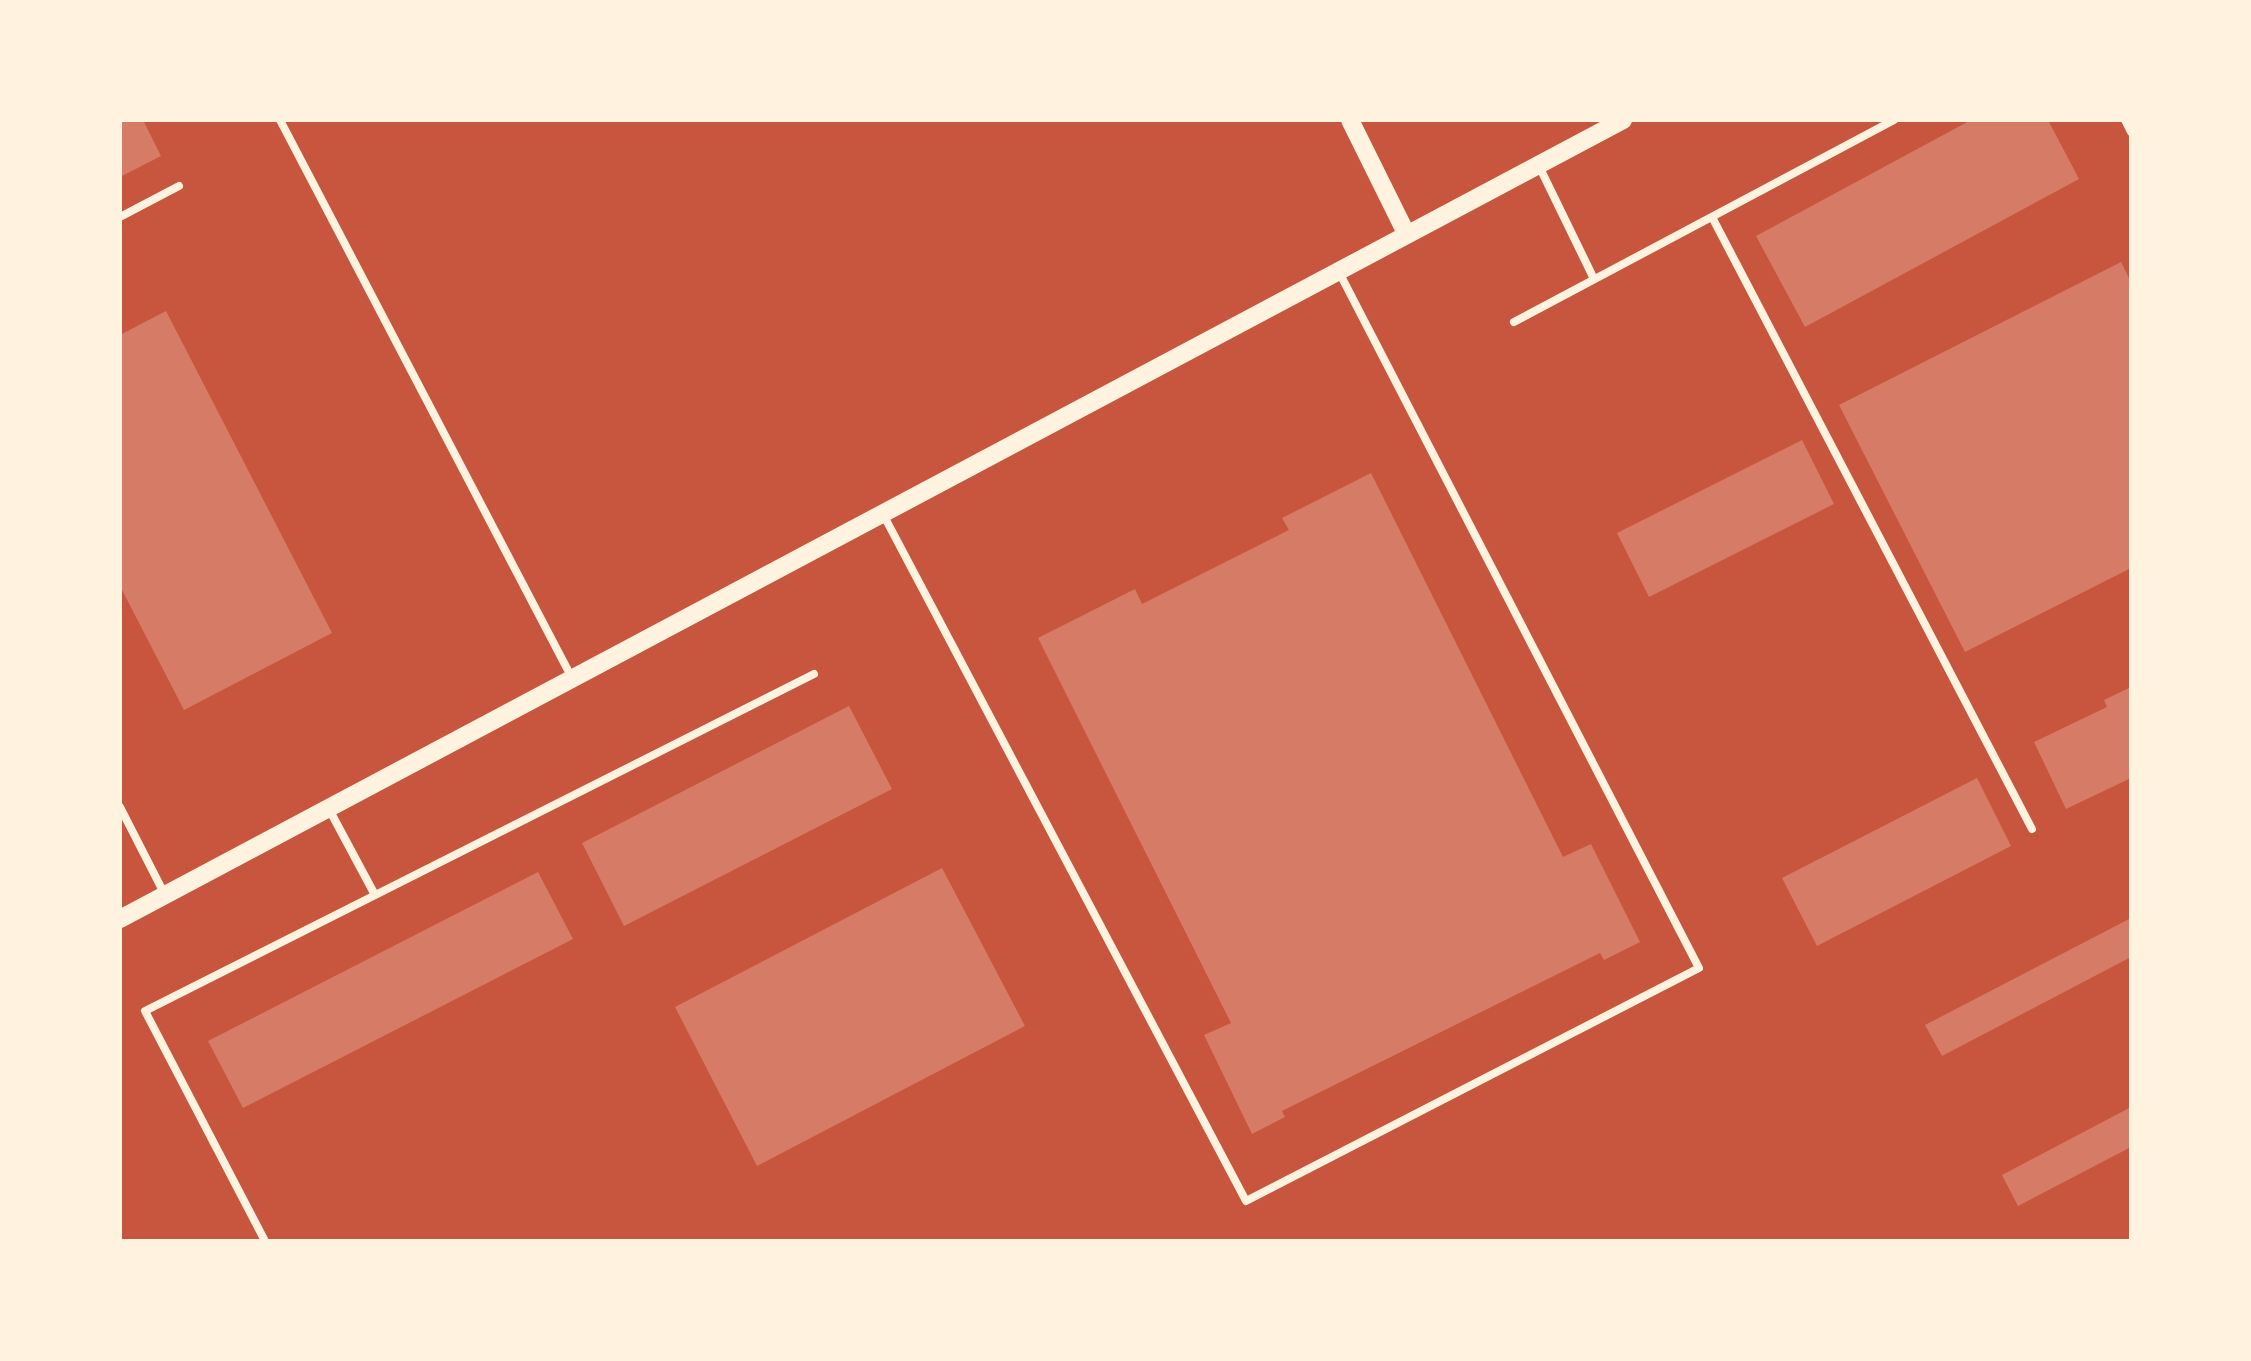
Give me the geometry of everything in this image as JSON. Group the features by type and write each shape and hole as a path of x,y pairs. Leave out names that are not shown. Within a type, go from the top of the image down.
{"street":[{"path":"1350,120 1406,233"},
{"path":"120,919 1623,120"}],"lane":[{"path":"280,120 572,678"},
{"path":"1514,322 1894,120"},
{"path":"2125,120 2131,132"},
{"path":"1538,164 1594,279"},
{"path":"120,218 180,186"},
{"path":"1712,217 2032,829"},
{"path":"882,513 1246,1201 1700,968 1338,270"},
{"path":"265,1241 144,1011 814,674"},
{"path":"120,807 165,895"},
{"path":"328,808 375,895"}],"building":[{"path":"120,120 143,120 161,156 120,177"},
{"path":"1971,120 2048,120 2079,179 1805,327 1756,236"},
{"path":"2121,262 2131,282 2131,568 1965,652 1839,405"},
{"path":"166,311 332,633 184,710 120,586 120,335"},
{"path":"1802,440 1834,504 1649,597 1617,533"},
{"path":"1371,473 1563,857 1591,844 1640,942 1604,960 1600,953 1282,1111 1285,1117 1252,1134 1204,1035 1231,1023 1038,638 1135,589 1142,604 1289,530 1282,518"},
{"path":"2131,687 2131,778 2066,809 2034,742 2107,707 2104,700"},
{"path":"849,706 892,789 624,926 582,843"},
{"path":"1977,778 2011,846 1817,946 1782,878"},
{"path":"942,868 1025,1026 757,1166 675,1007"},
{"path":"538,872 573,939 243,1108 208,1041"},
{"path":"2131,918 2131,957 1942,1056 1925,1025"},
{"path":"2131,1107 2131,1147 2018,1206 2002,1175"}]}
